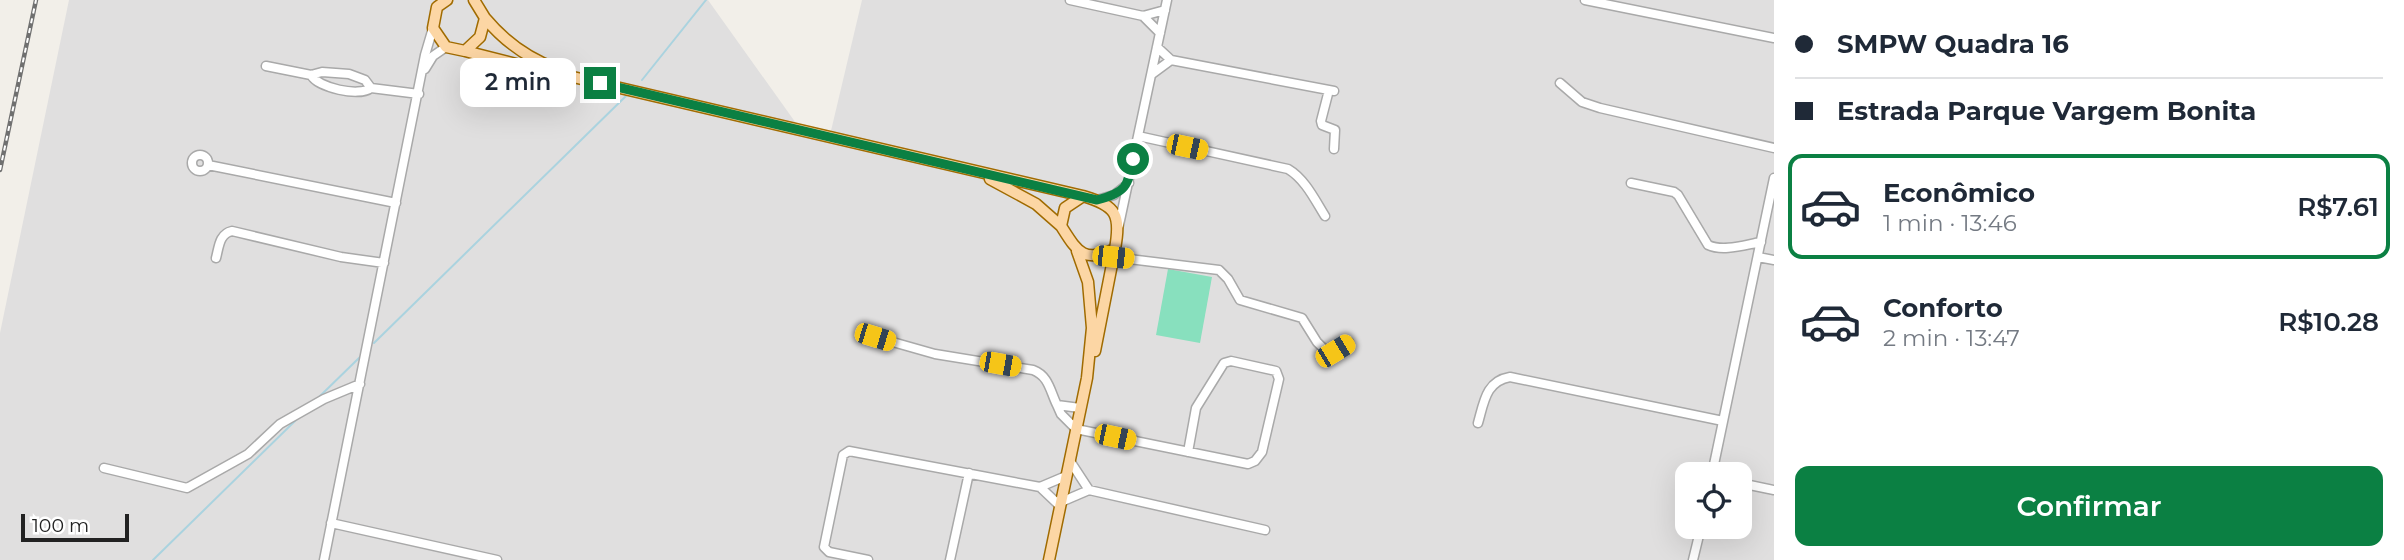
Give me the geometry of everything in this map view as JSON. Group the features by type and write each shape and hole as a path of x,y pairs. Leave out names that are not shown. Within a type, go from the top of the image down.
{"main road":[{"path":"474,0 485,18 507,43 573,77"},
{"path":"439,2 433,28 446,47 1083,196 1097,200 1109,208 1119,225 1099,331 1080,408 1049,560"},
{"path":"465,51 480,37 485,18"},
{"path":"970,170 1002,184 1036,204 1061,226 1077,251 1092,302 1087,378"},
{"path":"1061,226 1065,208 1083,196"},
{"path":"1077,251 1095,256 1114,253"}],"street":[{"path":"1070,0 1143,16 1165,10"},
{"path":"1119,225 1167,0"},
{"path":"1586,0 1774,38"},
{"path":"1143,16 1160,33"},
{"path":"324,560 433,28"},
{"path":"423,72 433,56 446,47"},
{"path":"1157,47 1171,60 1331,90 1321,121 1335,130 1334,149"},
{"path":"1152,74 1171,60"},
{"path":"267,66 311,75 322,72 349,74 365,80 371,88"},
{"path":"311,75 317,82 333,88 363,92 371,88 419,94"},
{"path":"1560,83 1582,102 1600,108 1774,148"},
{"path":"1138,136 1289,169 1311,194 1325,216"},
{"path":"208,165 396,203"},
{"path":"1714,462 1774,178"},
{"path":"1097,200 1114,195 1129,183"},
{"path":"1631,183 1678,195 1708,245 1714,248 1761,243"},
{"path":"216,258 224,233 232,231 341,257 384,263"},
{"path":"1114,253 1219,270 1228,279 1240,300 1302,318 1326,351 1335,351 1349,342"},
{"path":"1758,257 1774,260"},
{"path":"875,337 935,354 1041,373 1061,414 1076,429 1188,452 1248,464 1255,461 1262,452 1279,379 1276,371 1231,361 1224,363 1196,408 1188,452"},
{"path":"1478,423 1490,387 1495,381 1510,377 1723,421"},
{"path":"104,468 187,488 248,454 280,425 324,399 360,384"},
{"path":"1057,405 1080,408"},
{"path":"868,560 825,549 845,453 854,451 1040,487 1060,504 1088,490 1265,530"},
{"path":"1070,461 1088,490"},
{"path":"950,560 969,473"},
{"path":"1040,487 1066,476"},
{"path":"1752,485 1774,490"},
{"path":"331,523 497,560"},
{"path":"1693,560 1698,539"}],"shaded area":[{"path":"69,0 708,0 803,133 830,135 862,0 1774,0 1774,560 0,560 0,333"}],"green space":[{"path":"1168,269 1212,277 1200,343 1156,335"}],"waterway":[{"path":"642,80 706,0"},
{"path":"374,343 627,95"},
{"path":"319,397 360,357"},
{"path":"153,560 297,419"}],"railway":[{"path":"0,170 36,0"}],"route":[{"path":"600,83 1097,200 1114,195 1129,183 1133,159"}]}
